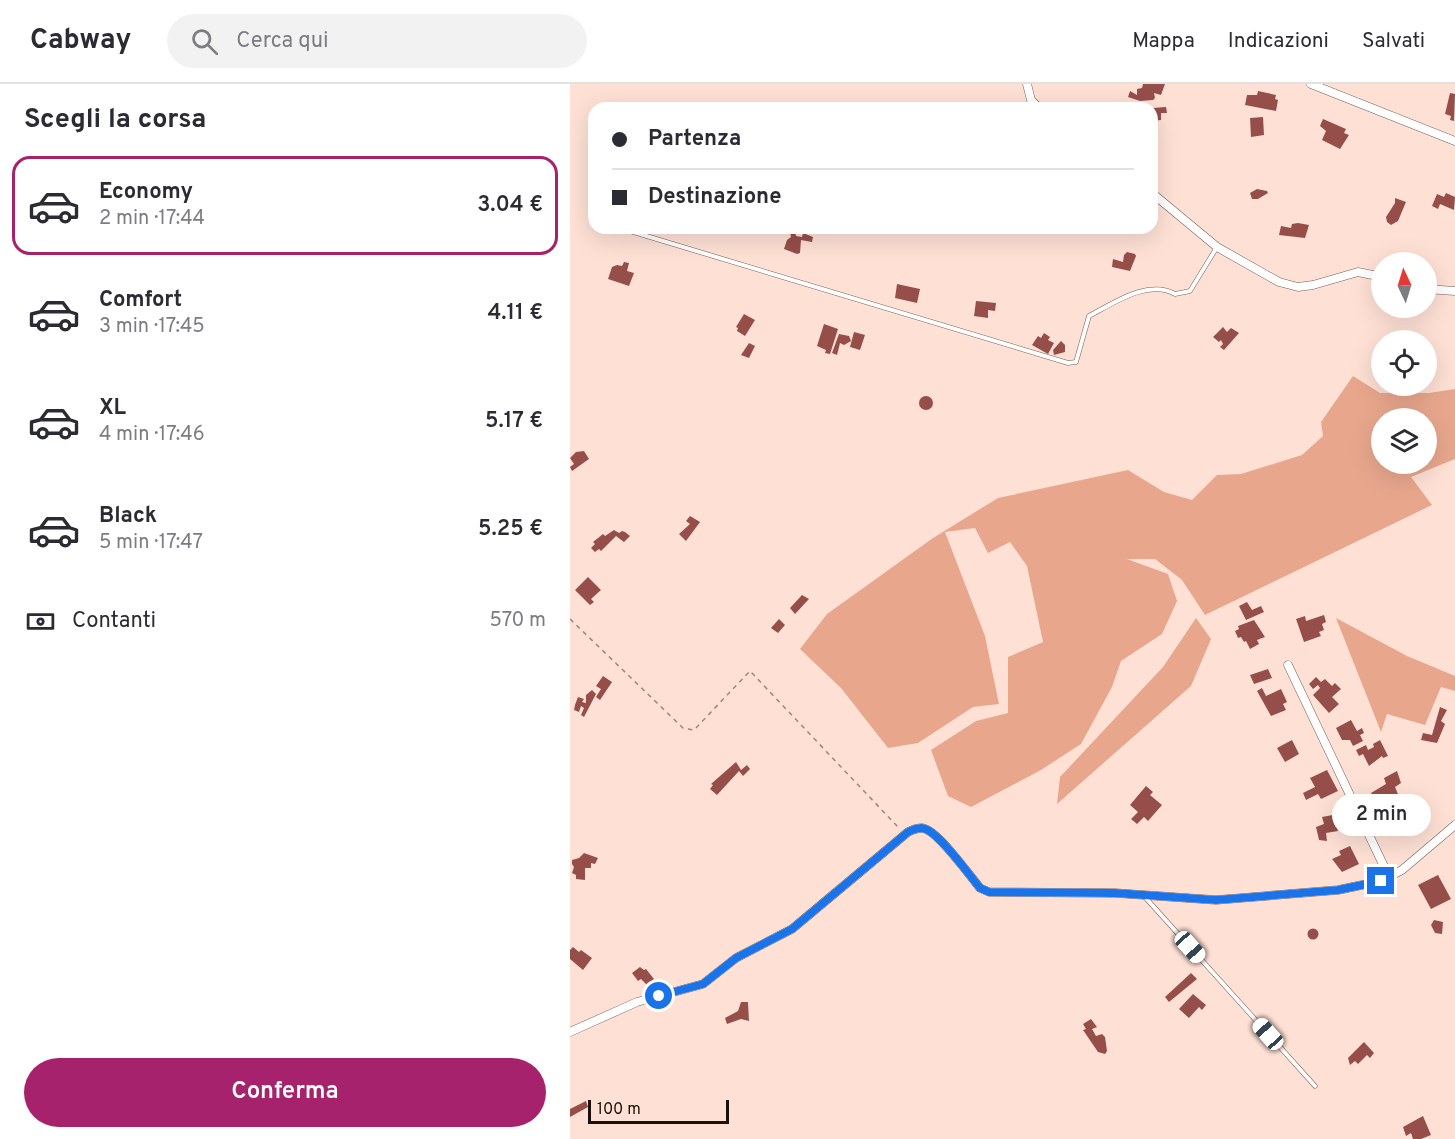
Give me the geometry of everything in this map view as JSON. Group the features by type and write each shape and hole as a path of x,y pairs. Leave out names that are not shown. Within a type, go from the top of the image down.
{"street":[{"path":"1027,84 1033,102"},
{"path":"1311,84 1455,141"},
{"path":"1158,198 1217,247 1279,282 1298,287 1358,272 1371,275"},
{"path":"1437,290 1455,291"},
{"path":"1288,665 1389,877"},
{"path":"570,1032 637,1002 703,984 736,958 792,929 905,834 923,828 934,834 980,888 989,892 1144,895 1216,900 1338,890 1381,881 1402,870 1455,825"}],"lane":[{"path":"640,234 1068,363 1076,362 1089,316 1130,294 1165,289 1175,294 1190,291 1217,247"},
{"path":"1144,895 1315,1086"}],"path":[{"path":"570,619 683,728 694,730 750,671 905,834"}],"shaded area":[{"path":"1353,376 1371,387 1371,396 1437,396 1437,392 1455,389 1455,459 1437,466 1437,408 1371,408 1371,474 1418,474 1411,477 1432,505 1205,615 1182,580 1155,559 1127,559 1168,574 1177,601 1162,634 1121,661 1112,687 1081,744 1041,770 971,807 948,796 931,750 976,721 1008,713 1008,657 1043,642 1027,566 1010,542 988,553 975,528 945,532 985,636 999,704 973,707 918,743 888,748 841,688 800,649 827,614 933,538 998,498 1128,470 1164,492 1192,500 1217,475 1241,474 1302,455 1323,436 1321,422"},
{"path":"1196,618 1211,639 1191,686 1057,804 1060,777 1163,667"},
{"path":"1336,618 1407,656 1455,676 1455,691 1441,687 1425,725 1387,714 1381,732"}],"building":[{"path":"1143,84 1165,84 1161,95 1154,93 1153,100 1140,101 1128,97 1130,91 1137,95 1137,89 1142,88"},
{"path":"1258,91 1276,95 1275,99 1278,100 1276,111 1245,105 1247,95 1257,95"},
{"path":"1450,93 1455,94 1454,121 1450,120 1451,116 1445,114"},
{"path":"1166,107 1167,113 1161,113 1161,120 1158,120 1158,108"},
{"path":"1263,117 1264,135 1251,137 1250,118"},
{"path":"1323,119 1346,129 1344,133 1349,135 1340,149 1322,140 1326,131 1320,126"},
{"path":"1257,189 1268,193 1258,199 1252,199 1250,193"},
{"path":"1446,193 1455,197 1454,210 1440,204 1438,209 1432,206 1437,194 1444,197"},
{"path":"1395,198 1406,202 1398,221 1391,225 1387,222 1386,217 1395,203"},
{"path":"1292,224 1309,225 1305,238 1279,235 1281,226 1291,228"},
{"path":"790,234 802,237 806,234 813,237 812,242 801,240 800,253 797,254 784,249 787,240 791,237"},
{"path":"1127,252 1136,256 1130,271 1112,267 1113,259 1123,262"},
{"path":"624,262 629,263 627,271 634,273 629,286 608,279 612,267 622,266"},
{"path":"897,284 920,289 917,303 895,298"},
{"path":"976,301 996,303 995,311 988,310 988,318 974,316"},
{"path":"744,314 755,320 745,336 737,331 736,327"},
{"path":"824,324 838,329 830,354 817,346"},
{"path":"1223,327 1227,332 1231,328 1239,333 1224,350 1220,347 1223,344 1221,340 1219,342 1213,337"},
{"path":"854,332 865,335 860,350 850,347"},
{"path":"1044,333 1050,337 1048,340 1054,343 1048,354 1032,345 1038,336 1041,338"},
{"path":"839,334 849,336 851,341 844,345 840,343 837,355 832,353"},
{"path":"1061,341 1065,345 1065,352 1054,355 1053,350"},
{"path":"749,343 755,346 749,358 741,355"},
{"path":"923,396 929,396 933,403 929,410 923,410 919,406 919,400"},
{"path":"584,451 589,459 572,471 570,467 574,464 570,458 576,452"},
{"path":"690,516 700,522 686,541 679,534 690,524 686,521"},
{"path":"614,530 619,533 625,532 630,536 624,542 616,536 601,551 599,549 595,552 591,548 595,544 593,542 603,534 605,536"},
{"path":"588,577 601,590 591,599 594,602 590,605 575,590"},
{"path":"802,595 809,599 795,614 790,608"},
{"path":"1247,602 1252,610 1261,606 1264,612 1246,620 1239,606"},
{"path":"1324,615 1326,622 1322,624 1324,630 1319,632 1321,636 1304,642 1296,619 1305,616 1306,621"},
{"path":"779,619 785,625 778,633 771,628"},
{"path":"1254,620 1265,637 1257,640 1259,644 1250,649 1246,641 1244,642 1241,637 1238,638 1235,631 1239,629 1238,626"},
{"path":"1268,669 1272,678 1254,684 1250,675"},
{"path":"603,676 612,682 600,700 596,697 601,689 596,686"},
{"path":"1316,677 1321,682 1325,679 1332,686 1335,683 1341,689 1332,697 1339,704 1329,713 1313,695 1320,688 1318,685 1313,689 1309,684"},
{"path":"1262,688 1266,696 1281,689 1287,702 1283,704 1286,710 1271,716 1257,691"},
{"path":"592,690 596,694 584,717 581,715 584,708 581,706 579,712 574,710 575,705 578,697 584,699 582,702 586,703 586,695"},
{"path":"1440,707 1447,710 1441,721 1445,724 1437,743 1421,740 1423,733 1432,735"},
{"path":"1351,720 1357,731 1362,728 1364,733 1360,735 1363,741 1353,746 1350,740 1342,740 1336,728"},
{"path":"1292,740 1299,754 1285,762 1277,748"},
{"path":"1380,740 1388,756 1383,758 1382,756 1369,766 1363,754 1359,756 1356,750 1366,745 1368,750"},
{"path":"736,762 741,770 747,765 750,769 743,776 739,771 717,795 710,789 713,785 711,784"},
{"path":"1327,770 1338,791 1321,799 1318,794 1306,800 1303,793 1315,787 1310,778"},
{"path":"1397,771 1401,783 1395,787 1400,799 1380,810 1371,793 1386,784 1384,778"},
{"path":"1146,786 1153,792 1150,795 1162,805 1148,821 1144,817 1137,824 1131,819 1138,812 1130,805"},
{"path":"1338,814 1342,826 1337,827 1338,831 1326,833 1327,841 1319,840 1316,827 1324,824 1322,817"},
{"path":"1350,846 1359,864 1342,872 1332,859 1341,855 1339,851"},
{"path":"584,853 598,858 595,864 591,863 591,868 585,868 585,880 576,879 576,875 572,873 574,867 572,860"},
{"path":"1438,875 1451,899 1431,909 1418,885"},
{"path":"1434,920 1443,922 1442,934 1435,933 1431,925"},
{"path":"1313,928 1319,934 1313,940 1307,934"},
{"path":"573,947 592,958 583,970 570,959 570,950"},
{"path":"640,967 646,969 654,979 647,985 641,979 638,981 632,973"},
{"path":"1191,973 1197,979 1169,1002 1165,997"},
{"path":"1193,994 1206,1005 1202,1010 1199,1007 1189,1018 1179,1009"},
{"path":"741,1002 748,1002 749,1021 741,1019 727,1024 725,1018 738,1011"},
{"path":"1091,1019 1097,1027 1092,1029 1096,1036 1102,1034 1105,1037 1107,1051 1105,1054 1098,1052 1083,1030 1086,1029 1083,1024"},
{"path":"1364,1042 1374,1053 1370,1058 1367,1055 1358,1064 1355,1061 1350,1065 1348,1058"},
{"path":"586,1101 588,1107 570,1117 570,1109"},
{"path":"1423,1116 1431,1135 1421,1139 1413,1139 1411,1133 1406,1136 1403,1127"}],"route":[{"path":"659,996 703,984 736,958 792,929 908,832 923,828 934,834 980,888 989,892 1115,893 1216,900 1338,890 1381,881"}]}
